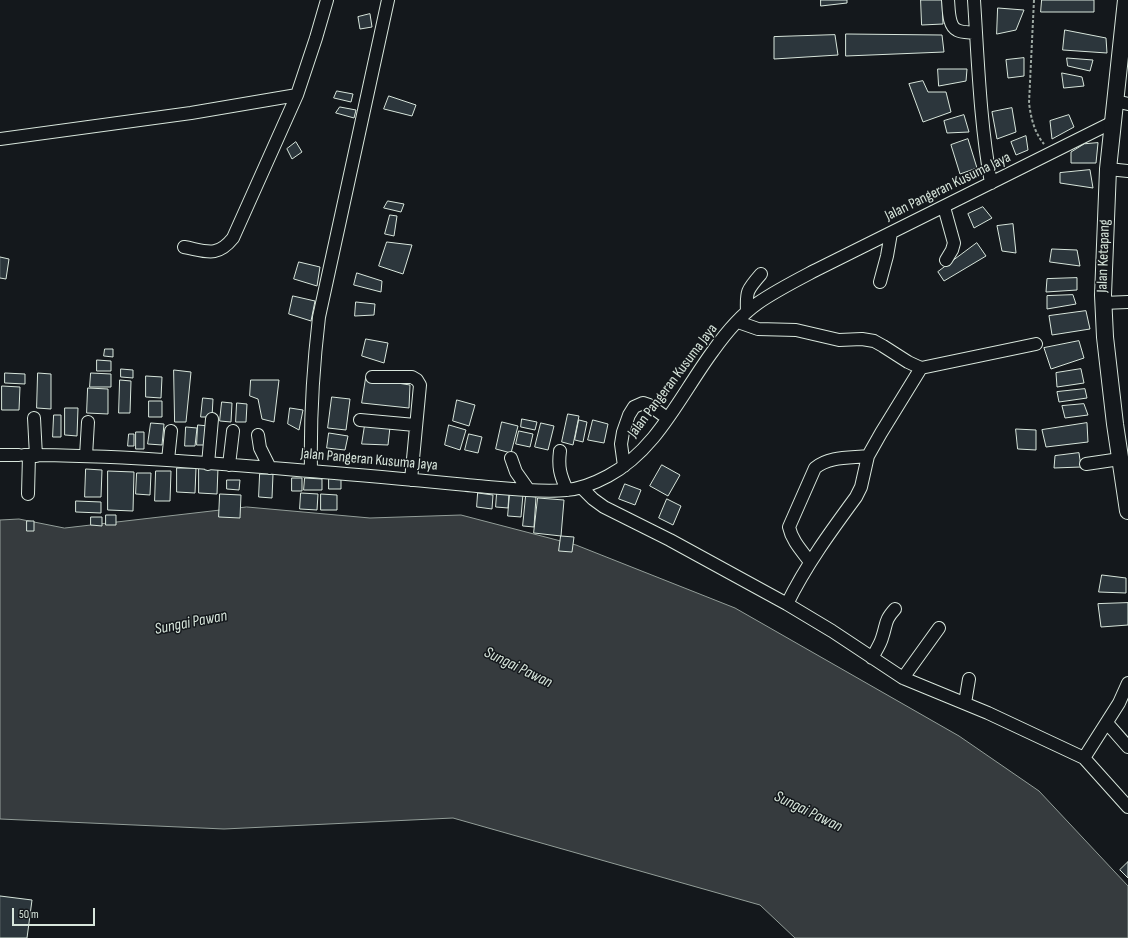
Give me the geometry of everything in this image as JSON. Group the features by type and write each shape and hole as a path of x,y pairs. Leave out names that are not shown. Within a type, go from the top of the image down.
{"main road":[{"name":"Jalan Ketapang","path":"1126,0 1126,39 1122,102 1113,122 1108,169 1103,303 1105,337 1128,511"}],"street":[{"path":"184,247 213,252 226,247 233,238 297,95 327,0"},
{"path":"311,471 310,437 314,367 319,317 349,183 358,131 388,0"},
{"path":"948,0 949,16 952,26 957,30 976,33"},
{"path":"974,0 980,97 984,140 991,183"},
{"path":"0,139 191,113 297,95"},
{"name":"Jalan Pangeran Kusuma Jaya","path":"0,455 86,456 168,460 528,489 567,490 581,487 607,477 624,466 651,440 712,351 747,312 758,303 779,290 1113,122"},
{"path":"1108,169 1128,171"},
{"path":"944,207 954,243 946,260"},
{"path":"880,282 891,233"},
{"path":"747,312 746,294 749,287 761,274"},
{"path":"1103,303 1128,302"},
{"path":"738,322 758,329 796,330 839,340 862,339 874,341 908,362 921,368 1036,344"},
{"path":"787,604 810,562 856,497 861,487 868,456 921,368"},
{"path":"372,377 412,377 417,380 420,385 415,425 411,480"},
{"path":"624,466 621,444 623,432 629,415 634,407 643,403 649,405 667,418"},
{"path":"28,494 27,455 34,418"},
{"path":"208,464 212,419"},
{"path":"360,420 415,425"},
{"path":"86,456 88,422"},
{"path":"168,460 171,431"},
{"path":"229,465 233,431"},
{"path":"258,435 260,448 270,468"},
{"path":"560,451 560,474 567,490"},
{"path":"810,562 796,543 789,527 815,468 820,464 832,460 868,456"},
{"path":"511,458 516,472 528,489"},
{"path":"1086,464 1120,459"},
{"path":"581,487 604,507 670,540 787,604 832,631 902,678 965,703 1084,758 1128,807"},
{"path":"872,658 882,639 888,616 895,609"},
{"path":"902,678 940,628"},
{"path":"965,703 969,680"},
{"path":"1084,758 1119,703 1128,683"},
{"path":"1107,723 1128,747"}],"path":[{"path":"1034,0 1030,97 1031,118 1040,139 1052,152"}],"water":[{"name":"Sungai Pawan","path":"247,507 370,518 461,515 576,545 735,608 959,736 1039,791 1128,886 1128,938 795,938 760,905 453,818 224,829 0,819 0,520 19,519 64,528"}],"building":[{"path":"821,0 847,0 847,3 821,6"},
{"path":"921,0 942,0 943,24 922,25"},
{"path":"1042,0 1094,0 1094,12 1041,12"},
{"path":"998,8 1024,10 1016,30 997,34"},
{"path":"370,14 372,27 360,29 358,17"},
{"path":"1065,30 1106,38 1107,53 1063,50"},
{"path":"846,34 942,35 944,52 846,56"},
{"path":"835,35 838,55 774,59 774,37"},
{"path":"1024,58 1024,76 1008,78 1006,60"},
{"path":"1067,58 1093,60 1090,71 1068,66"},
{"path":"938,69 967,69 966,81 939,86"},
{"path":"1062,73 1082,77 1084,86 1064,88"},
{"path":"923,81 928,92 946,92 951,112 923,122 909,84"},
{"path":"337,91 353,94 351,102 334,98"},
{"path":"389,96 416,105 412,116 384,109"},
{"path":"340,107 356,110 354,118 336,113"},
{"path":"1012,108 1016,132 997,139 992,112"},
{"path":"964,115 969,132 947,133 944,121"},
{"path":"1069,115 1074,127 1052,139 1050,121"},
{"path":"1026,136 1028,150 1016,155 1011,142"},
{"path":"968,139 977,168 960,174 951,145"},
{"path":"296,142 302,152 292,159 287,149"},
{"path":"1098,143 1096,163 1071,163 1071,152 1084,144"},
{"path":"1090,170 1093,188 1060,183 1060,173"},
{"path":"388,201 404,204 401,212 384,208"},
{"path":"983,207 992,218 974,228 968,214"},
{"path":"390,215 397,216 394,236 385,234"},
{"path":"1013,224 1016,253 1002,251 997,226"},
{"path":"387,242 412,245 403,274 379,266"},
{"path":"977,243 986,256 944,281 938,272"},
{"path":"1052,249 1077,250 1080,266 1050,262"},
{"path":"0,257 9,259 6,279 0,278"},
{"path":"299,262 320,267 317,286 294,279"},
{"path":"357,273 382,281 381,292 354,285"},
{"path":"1077,278 1077,290 1046,292 1047,279"},
{"path":"1073,295 1076,304 1047,309 1047,296"},
{"path":"293,296 315,301 311,321 289,314"},
{"path":"356,302 375,304 374,315 355,316"},
{"path":"1086,311 1090,329 1052,335 1049,316"},
{"path":"366,339 388,343 384,363 362,356"},
{"path":"1079,341 1084,358 1051,369 1044,348"},
{"path":"105,349 113,349 113,357 104,356"},
{"path":"97,360 111,361 111,371 97,371"},
{"path":"121,369 133,370 133,378 121,377"},
{"path":"1081,369 1084,383 1057,387 1056,373"},
{"path":"174,370 191,372 186,422 175,422"},
{"path":"5,373 25,374 25,384 5,383"},
{"path":"38,373 51,374 51,409 37,408"},
{"path":"91,373 111,374 111,387 90,387"},
{"path":"146,376 162,377 161,398 146,397"},
{"path":"366,378 410,385 409,408 362,403"},
{"path":"120,380 131,381 130,413 119,413"},
{"path":"251,380 279,380 274,422 262,419 258,399 250,396"},
{"path":"2,386 20,387 19,410 2,410"},
{"path":"88,388 108,389 108,414 87,413"},
{"path":"1085,389 1087,398 1059,402 1057,392"},
{"path":"332,397 350,399 346,430 328,428"},
{"path":"203,398 213,399 212,417 201,417"},
{"path":"457,400 475,405 469,426 453,421"},
{"path":"149,401 162,401 162,417 149,417"},
{"path":"222,402 232,403 231,422 220,421"},
{"path":"237,403 247,404 246,422 236,422"},
{"path":"1084,404 1088,415 1065,418 1062,406"},
{"path":"65,408 78,408 77,436 65,435"},
{"path":"290,408 303,410 299,430 288,424"},
{"path":"568,414 579,416 573,445 562,442"},
{"path":"54,415 61,415 61,437 53,437"},
{"path":"522,419 537,422 535,430 521,427"},
{"path":"579,420 587,422 583,442 575,440"},
{"path":"593,420 608,424 604,443 588,440"},
{"path":"502,422 518,426 511,453 496,449"},
{"path":"151,423 164,424 162,445 148,444"},
{"path":"541,423 554,426 548,450 535,447"},
{"path":"1087,423 1088,442 1046,447 1042,430"},
{"path":"198,425 209,426 207,445 197,445"},
{"path":"365,425 390,427 388,445 362,444"},
{"path":"449,425 466,430 460,450 445,445"},
{"path":"186,427 197,428 195,446 185,446"},
{"path":"1016,429 1036,430 1036,450 1018,449"},
{"path":"519,431 533,434 530,447 516,444"},
{"path":"136,432 144,432 144,449 136,449"},
{"path":"329,433 348,436 345,450 327,448"},
{"path":"129,434 134,434 134,446 128,446"},
{"path":"469,434 482,437 478,453 465,450"},
{"path":"1079,453 1081,467 1054,468 1055,456"},
{"path":"662,465 680,475 668,496 650,486"},
{"path":"199,467 218,468 217,494 199,493"},
{"path":"177,468 196,468 195,493 177,492"},
{"path":"86,469 102,470 101,497 85,497"},
{"path":"108,471 134,472 133,511 108,510"},
{"path":"156,471 171,471 170,501 155,501"},
{"path":"137,473 151,473 150,495 136,494"},
{"path":"260,474 273,474 272,498 259,497"},
{"path":"292,478 302,478 302,491 292,491"},
{"path":"305,478 322,479 322,490 304,490"},
{"path":"329,478 341,478 341,489 329,489"},
{"path":"227,480 240,480 239,490 227,489"},
{"path":"625,484 641,490 635,505 619,499"},
{"path":"301,493 318,494 317,510 300,509"},
{"path":"478,493 493,495 492,509 477,507"},
{"path":"497,493 509,494 508,508 496,507"},
{"path":"510,493 523,494 521,517 508,516"},
{"path":"220,494 241,495 240,518 219,517"},
{"path":"321,494 337,495 337,510 321,510"},
{"path":"526,496 536,497 534,527 523,526"},
{"path":"538,498 564,500 561,536 534,533"},
{"path":"667,499 681,506 673,525 659,518"},
{"path":"76,501 101,502 101,513 76,512"},
{"path":"106,515 116,515 116,525 106,525"},
{"path":"91,517 102,517 102,526 91,525"},
{"path":"27,521 34,521 34,531 27,531"},
{"path":"561,536 574,537 572,552 559,551"},
{"path":"1102,575 1126,578 1126,593 1099,592"},
{"path":"1128,603 1128,625 1101,627 1098,604"},
{"path":"1128,862 1128,878 1120,870"},
{"path":"0,896 32,900 27,938 0,938"}]}
